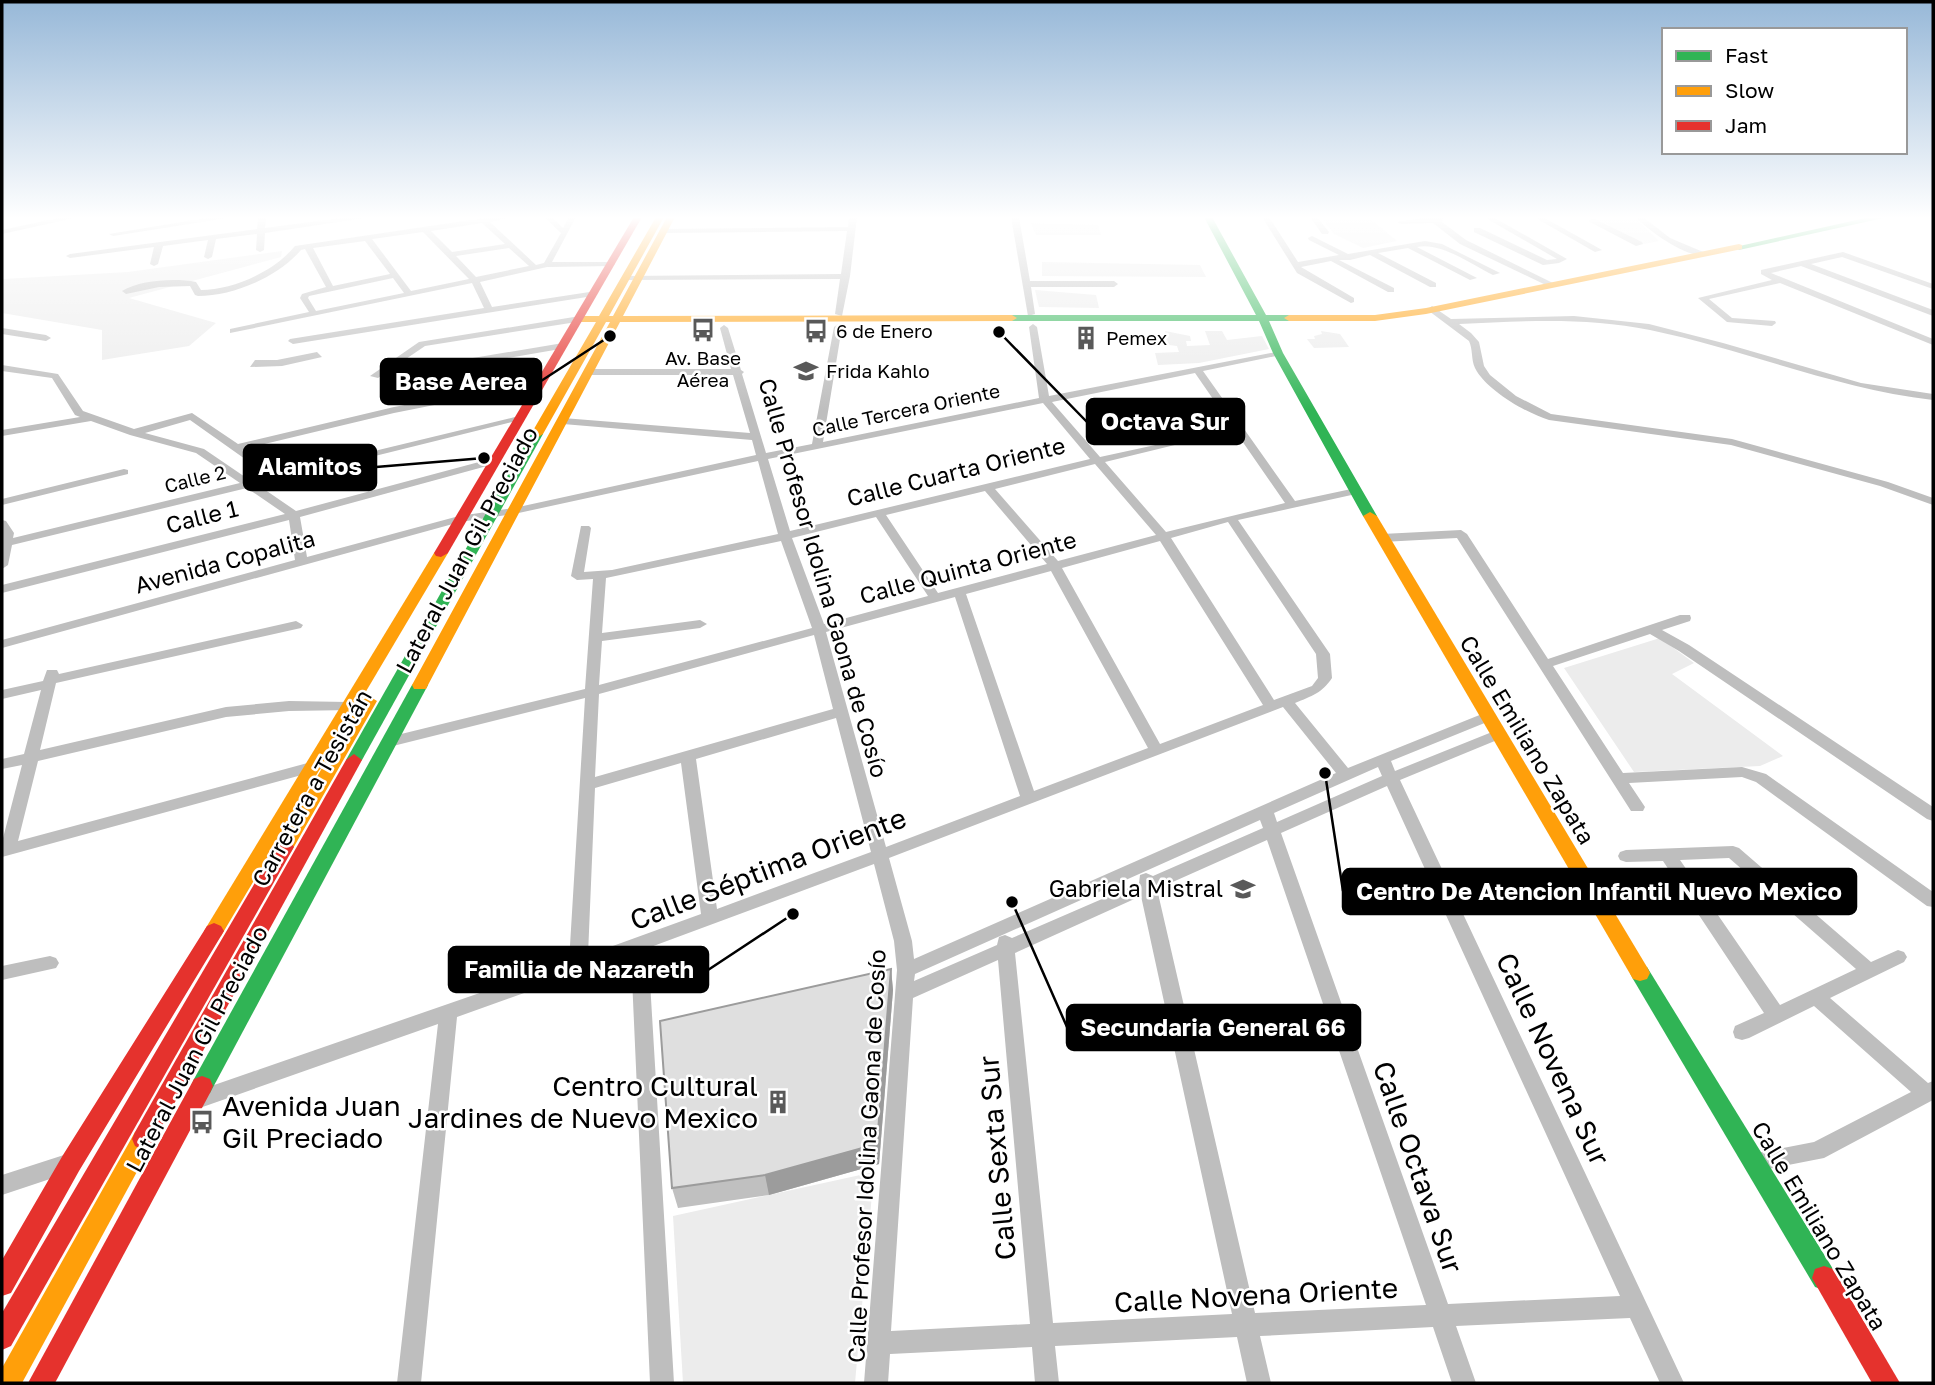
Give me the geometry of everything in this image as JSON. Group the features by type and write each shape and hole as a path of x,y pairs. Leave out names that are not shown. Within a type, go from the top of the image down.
{"main road":[{"name":"Lateral Juan Gil Preciado","path":"600,282 593,293 604,322"},
{"name":"Carretera a Tesistán","path":"2,1337 485,516 604,322 621,282"},
{"name":"Lateral Juan Gil Preciado","path":"41,1383 563,421 589,372 604,322 631,282"},
{"path":"1244,282 1267,321"},
{"path":"1247,282 1267,321"},
{"path":"604,322 1267,321 1366,318 1411,315 1568,282"},
{"path":"604,322 719,314 838,320 1267,321"},
{"path":"1411,315 1445,322"},
{"path":"604,322 724,328 838,320"},
{"name":"Calle Emiliano Zapata","path":"1267,321 1278,353 1497,735 1887,1383"},
{"name":"Lateral Juan Gil Preciado","path":"2,1284 71,1163 315,765 540,381 563,346 604,322"},
{"name":"Carretera a Tesistán","path":"8,1383 485,516"}],"street":[{"path":"126,291 161,284 188,283 193,284 198,292 215,293 243,282"},
{"path":"326,282 330,287"},
{"path":"314,314 304,298 306,294 359,282"},
{"path":"400,282 410,295"},
{"path":"233,331 476,282 490,311"},
{"path":"817,446 845,282"},
{"path":"1319,282 1351,300"},
{"path":"1375,282 1391,290"},
{"path":"1426,282 1433,285"},
{"path":"1551,282 1556,284"},
{"path":"1772,323 1730,320 1702,298 1776,282"},
{"path":"1781,282 1933,342"},
{"path":"1850,282 1933,313"},
{"path":"1114,284 1026,284 1044,399 1094,460 1164,537 1279,704 1346,775"},
{"path":"293,341 593,293"},
{"path":"1411,315 1445,322 1461,329 1474,340 1482,372 1524,407 1535,412 1549,417 1732,442 1884,484 1933,502"},
{"path":"1445,322 1570,318 1628,323 1667,330 1851,383 1933,397"},
{"path":"375,376 422,344 604,322"},
{"name":"Calle Profesor Idolina Gaona de Cosío","path":"724,328 785,536 819,630 898,916 906,970 876,1383"},
{"path":"2,331 46,338"},
{"path":"437,367 563,346"},
{"name":"Calle Tercera Oriente","path":"459,519 514,512 762,457 1278,353"},
{"path":"2,368 55,376 79,413 134,433 200,451 294,515 302,563"},
{"path":"1197,369 1291,503"},
{"path":"589,372 738,372"},
{"path":"238,447 394,410 540,381"},
{"path":"134,433 192,416 277,477"},
{"path":"2,433 90,418"},
{"name":"Calle 2","path":"5,543 519,419"},
{"path":"563,421 757,437"},
{"name":"Calle Cuarta Oriente","path":"584,528 577,576 600,575 785,536 1179,441"},
{"name":"Calle 1","path":"2,589 494,461"},
{"path":"2,502 124,472"},
{"path":"987,486 1055,566 1156,750"},
{"name":"Calle Quinta Oriente","path":"389,742 590,692 1231,518 1356,491"},
{"path":"879,513 935,598"},
{"name":"Calle Séptima Oriente","path":"194,1101 448,1015 639,946 1317,689 1325,678 1323,654 1231,518"},
{"name":"Avenida Copalita","path":"2,644 459,519"},
{"path":"2,523 8,533 2,565"},
{"path":"1384,541 1464,538 1637,807"},
{"path":"578,968 589,784 590,692 600,575"},
{"path":"959,591 1029,799"},
{"path":"1546,664 1685,618"},
{"path":"594,638 700,624"},
{"path":"2,694 51,678 296,625"},
{"path":"1651,630 1684,648 1933,815"},
{"path":"5,850 51,678"},
{"path":"2,764 226,712 289,706 348,707"},
{"path":"589,784 688,758 840,712"},
{"path":"906,970 1382,759 1487,717"},
{"path":"904,994 1391,778 1497,735"},
{"path":"688,758 710,919"},
{"name":"Calle Novena Sur","path":"1382,759 1672,1383"},
{"path":"5,850 315,765"},
{"path":"1619,778 1742,772 1761,778 1933,901"},
{"name":"Calle Octava Sur","path":"1265,811 1464,1383"},
{"path":"1626,856 1727,850 1733,852 1870,971"},
{"path":"1667,855 1777,1016"},
{"path":"1143,865 1259,1383"},
{"name":"Calle Sexta Sur","path":"1003,927 1047,1383"},
{"path":"639,946 662,1383"},
{"path":"1742,1032 1898,957"},
{"path":"2,973 50,963"},
{"path":"1754,1162 1816,1151 1931,1090 1821,995"},
{"path":"409,1383 448,1015"},
{"path":"2,1185 71,1163"},
{"name":"Calle Novena Oriente","path":"879,1343 1636,1306"}],"shaded area":[{"path":"2,282 190,282 129,298 216,323 189,346 102,360 102,330 2,313"},
{"path":"1035,290 1096,295 1099,308 1039,307"},
{"path":"1165,331 1190,336 1191,341 1186,341 1187,346 1210,345 1205,331 1222,331 1227,340 1262,336 1269,349 1199,363 1158,365 1155,353 1179,352 1177,346 1169,345 1167,340 1163,340 1161,335 1166,335"},
{"path":"1321,331 1340,334 1349,347 1314,348 1307,339 1315,339 1314,336 1322,334"},
{"path":"317,352 322,357 282,366 250,367 255,360 277,360"},
{"path":"1660,638 1694,663 1672,674 1783,756 1760,766 1634,772 1564,668"},
{"path":"874,1172 855,1383 683,1383 673,1216"}],"building":[{"name":"Centro Cultural Jardines de Nuevo Mexico","path":"891,969 877,1144 765,1175 672,1188 660,1021"}],"traffic: fast":[{"path":"1243,282 1278,353 1370,516"},
{"path":"1012,318 1289,318"},
{"path":"354,760 537,434"},
{"path":"202,1086 420,685"},
{"path":"1640,973 1824,1278"}],"traffic: slow":[{"path":"537,434 623,282"},
{"path":"420,685 636,282"},
{"path":"1289,318 1375,318 1426,311 1570,282"},
{"path":"580,319 1012,318"},
{"path":"1370,516 1640,973"},
{"path":"214,931 441,553"},
{"path":"285,847 369,701"},
{"path":"8,1383 143,1139"}],"traffic: jam":[{"path":"441,553 600,282"},
{"path":"143,1139 354,760"},
{"path":"2,1337 285,847"},
{"path":"2,1284 71,1163 214,931"},
{"path":"41,1383 202,1086"},
{"path":"1824,1278 1887,1383"}],"place":[{"name":"Av. Base Aérea","path":"703,330"},
{"name":"6 de Enero","path":"816,331"},
{"name":"Octava Sur","path":"999,332"},
{"name":"Base Aerea","path":"610,336"},
{"name":"Pemex","path":"1086,338"},
{"name":"Frida Kahlo","path":"806,371"},
{"name":"Alamitos","path":"484,458"},
{"name":"Centro De Atencion Infantil Nuevo Mexico","path":"1325,773"},
{"name":"Gabriela Mistral","path":"1243,889"},
{"name":"Secundaria General 66","path":"1012,902"},
{"name":"Familia de Nazareth","path":"793,914"},
{"name":"Centro Cultural Jardines de Nuevo Mexico","path":"778,1102"},
{"name":"Avenida Juan Gil Preciado","path":"202,1122"}]}
